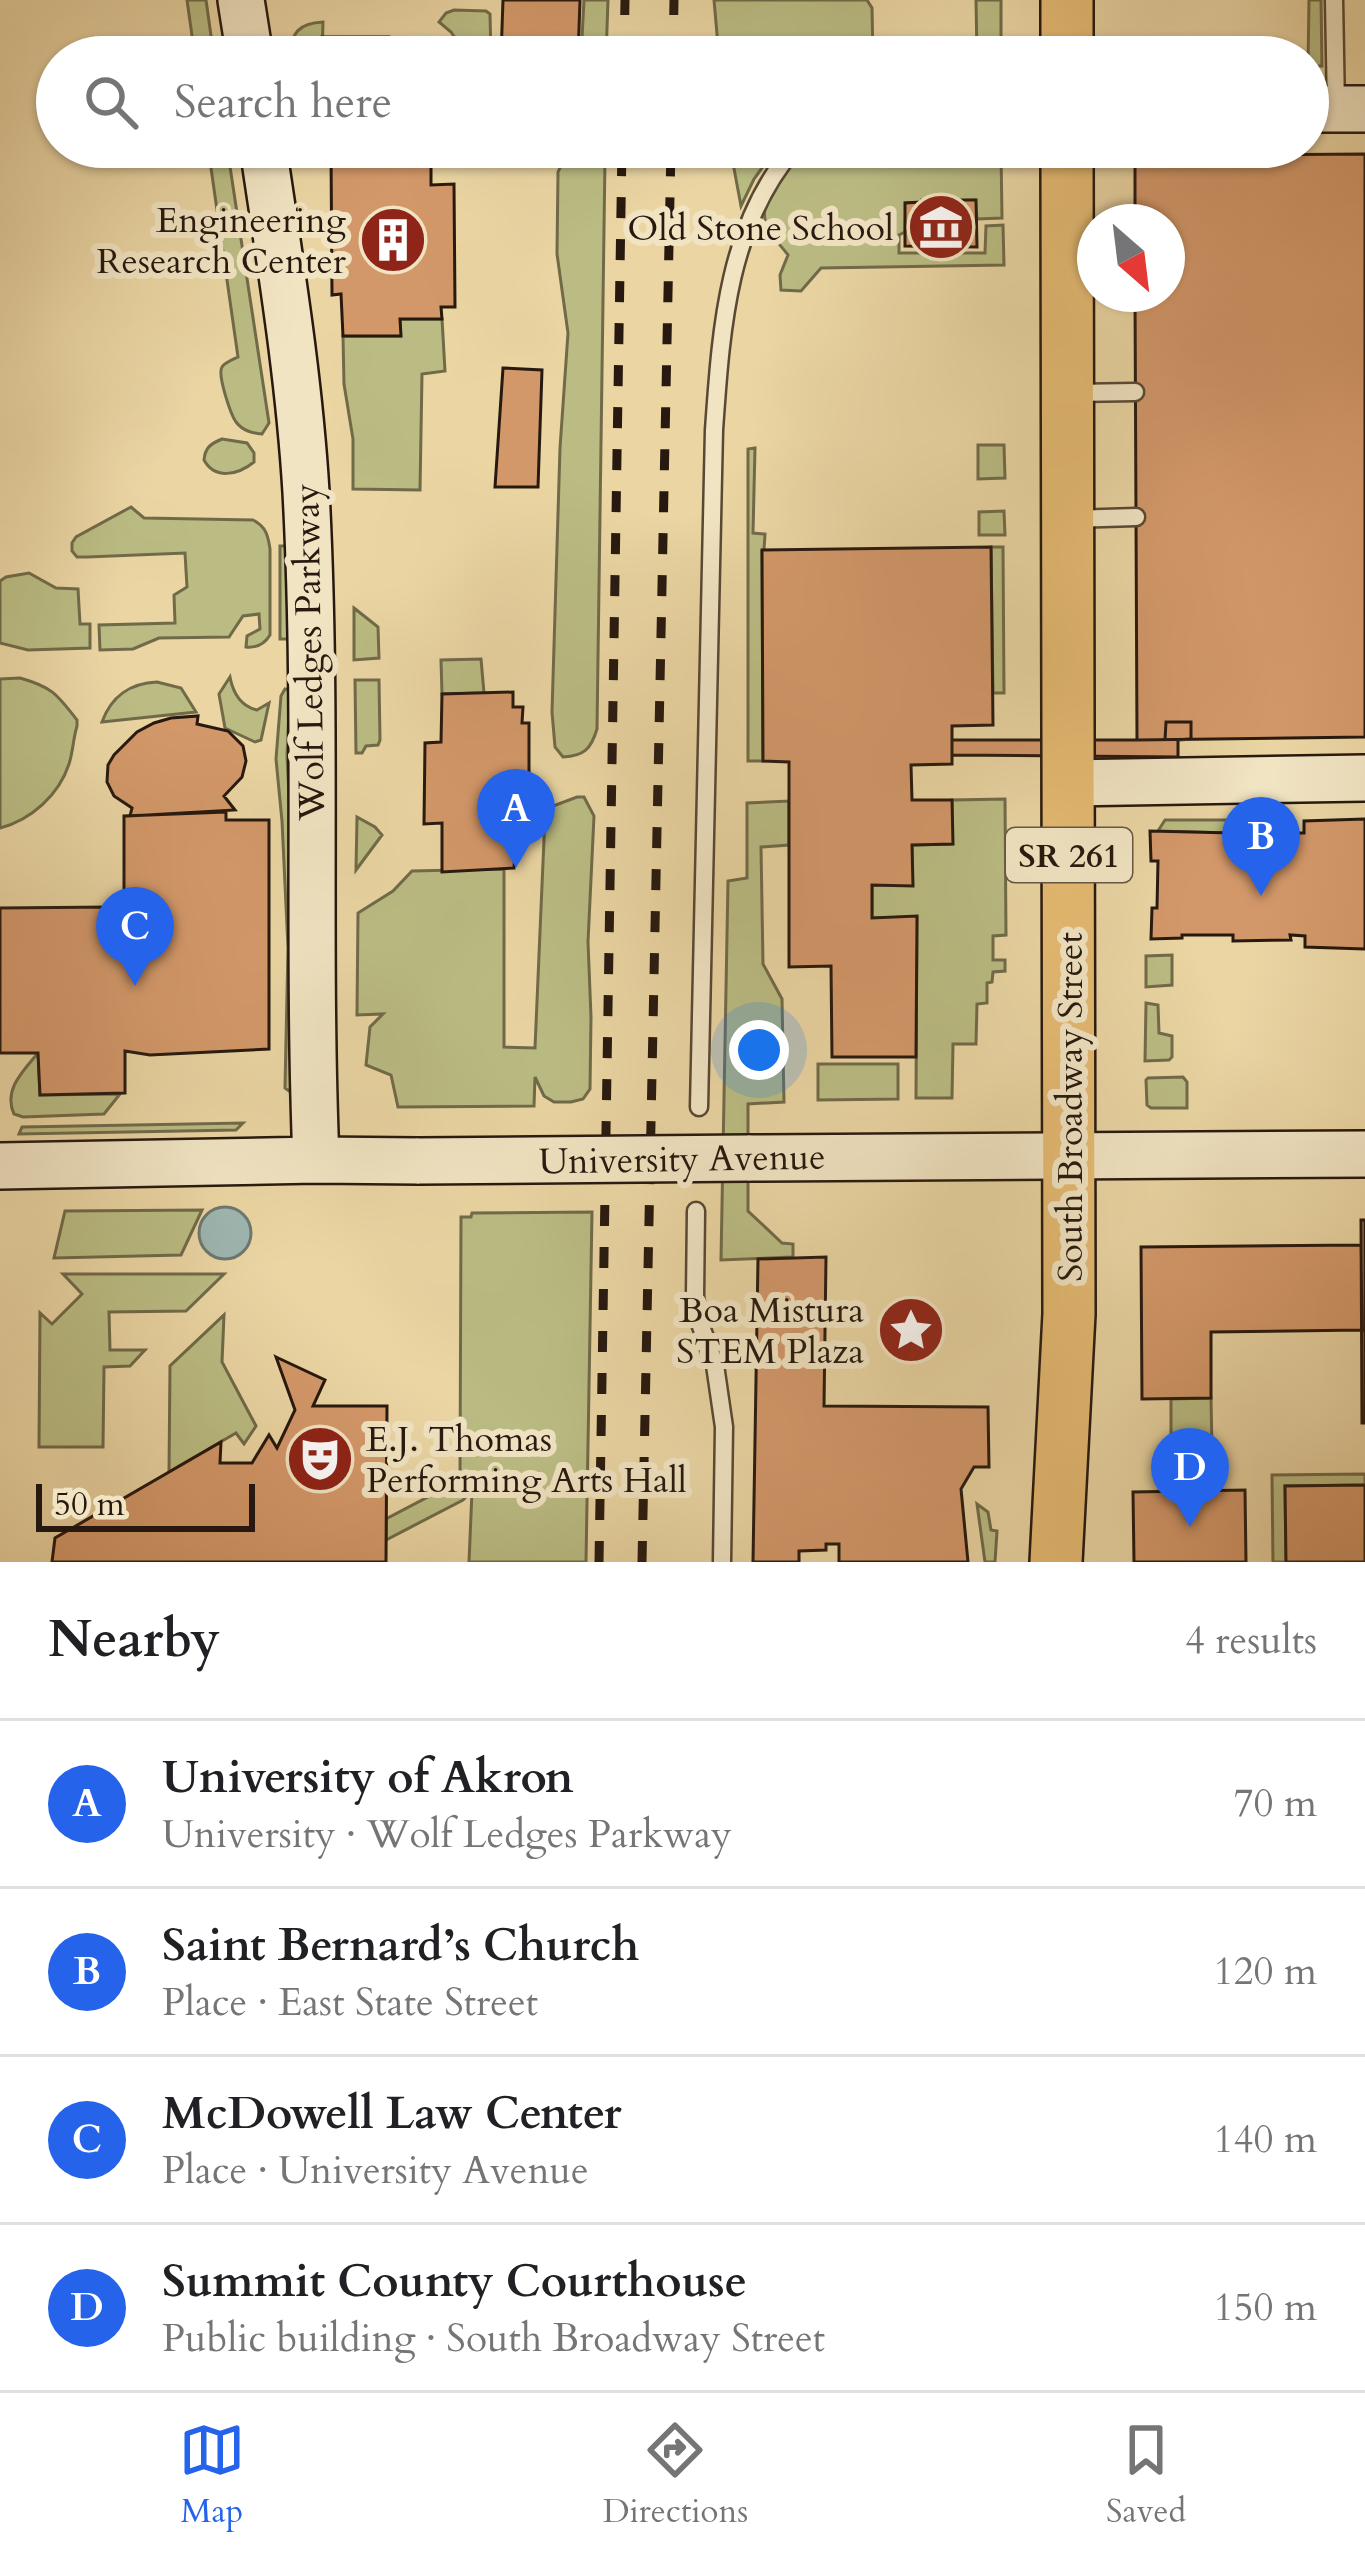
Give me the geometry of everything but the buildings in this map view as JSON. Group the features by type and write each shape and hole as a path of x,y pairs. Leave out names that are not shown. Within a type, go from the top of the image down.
{"main road":[{"path":"241,0 247,36"},
{"path":"1067,0 1067,36"},
{"name":"Wolf Ledges Parkway","path":"266,168 296,366 306,489 316,1160"},
{"name":"South Broadway Street","path":"1056,1562 1069,1314 1066,168"},
{"path":"1069,783 1365,778"},
{"name":"University Avenue","path":"0,1166 1365,1154"}],"lane":[{"path":"1334,0 1336,109"},
{"path":"699,1107 719,357 742,237 776,168"},
{"path":"1067,394 1136,392"},
{"path":"1068,519 1136,517"},
{"path":"696,1211 695,1296 715,1365 724,1427 722,1562"}],"green space":[{"path":"187,0 206,0 211,36 192,36"},
{"path":"584,0 608,0 607,36 582,36"},
{"path":"714,0 867,0 872,8 873,36 717,36"},
{"path":"976,0 1001,0 1001,36 977,36"},
{"path":"1309,0 1321,0 1322,36 1308,36"},
{"path":"486,11 491,36 454,36 439,22 446,13"},
{"path":"323,22 323,36 295,36 308,25"},
{"path":"211,168 230,168 269,423 262,434 242,428 228,404 221,371 238,357"},
{"path":"560,168 605,168 597,729 586,750 563,757 555,747 552,712 568,333 557,254"},
{"path":"734,168 762,168 754,179 741,206"},
{"path":"790,168 1001,168 1002,218 977,219 975,200 906,203 899,253 985,253 986,226 1003,225 1004,265 821,268 801,291 781,290 780,275 788,255 765,219 776,184"},
{"path":"400,319 442,319 445,371 422,374 420,490 353,489 343,336 400,336"},
{"path":"222,439 247,443 254,462 234,472 214,471 205,456"},
{"path":"978,445 1004,445 1005,478 978,479"},
{"path":"755,448 753,533 765,534 763,761 748,761 748,449"},
{"path":"131,507 144,518 253,520 261,526 270,549 270,635 265,641 246,647 247,636 260,629 259,614 243,616 229,637 159,638 133,649 100,650 99,625 175,623 174,595 187,587 185,553 77,557 72,551 76,537"},
{"path":"1004,511 1005,535 979,535 979,512"},
{"path":"280,546 287,546 288,639 280,639"},
{"path":"991,547 1003,547 1004,693 993,693"},
{"path":"29,573 56,588 78,589 80,624 90,624 90,648 28,650 0,643 0,581"},
{"path":"354,608 378,627 379,658 354,660"},
{"path":"481,659 484,693 442,694 441,660"},
{"path":"230,677 246,705 257,710 269,703 261,740 255,742 225,728 219,694"},
{"path":"20,678 53,693 77,726 69,764 51,796 33,812 0,828 0,679"},
{"path":"355,680 379,680 380,740 362,753 356,753"},
{"path":"157,682 181,688 196,712 102,722 123,693"},
{"path":"285,689 290,690 287,755 293,878 289,1091 285,1088 288,948 276,759"},
{"path":"584,797 594,816 588,942 590,1089 583,1099 554,1102 544,1096 535,1077 534,1106 398,1107 391,1075 366,1065 370,1027 383,1014 357,1015 358,913 393,891 412,871 504,869 504,1047 535,1048 545,816 553,806"},
{"path":"1005,799 1006,935 993,936 993,960 1005,960 1005,971 993,972 992,982 987,983 987,1003 977,1004 976,1044 953,1044 952,1098 916,1098 917,917 872,918 872,885 912,885 912,845 952,844 952,800"},
{"path":"789,801 789,845 761,847 763,964 782,999 784,1102 748,1104 748,1211 782,1243 793,1244 793,1257 721,1260 728,881 747,878 747,803"},
{"path":"357,817 382,835 356,870"},
{"path":"1165,820 1251,820 1246,829 1232,829 1231,833 1158,831"},
{"path":"1172,955 1172,985 1146,987 1146,956"},
{"path":"1146,1003 1158,1005 1159,1033 1172,1036 1169,1060 1145,1061"},
{"path":"38,1053 40,1095 120,1094 104,1114 14,1114 13,1089"},
{"path":"818,1064 898,1064 898,1099 818,1100"},
{"path":"1183,1077 1187,1108 1147,1105 1148,1078"},
{"path":"243,1123 236,1130 19,1134 22,1127"},
{"path":"202,1210 181,1255 54,1258 65,1211"},
{"path":"592,1212 586,1562 469,1562 472,1491 386,1540 386,1519 460,1480 461,1217"},
{"path":"63,1274 224,1274 186,1311 109,1312 110,1350 145,1350 130,1366 104,1367 103,1447 39,1447 40,1313 52,1324 82,1294"},
{"path":"224,1315 222,1362 256,1426 244,1444 236,1433 169,1472 170,1366"},
{"path":"1211,1398 1212,1450 1171,1450 1171,1399"},
{"path":"1172,1471 1212,1471 1211,1491 1171,1491"},
{"path":"1365,1474 1365,1485 1285,1486 1286,1562 1273,1562 1272,1475"},
{"path":"977,1504 988,1512 991,1530 997,1531 995,1562 985,1562"}],"water":[{"path":"225,1207 243,1215 251,1233 243,1251 225,1259 207,1251 199,1233 207,1215"}],"railway":[{"path":"624,36 625,0"},
{"path":"673,36 674,0"},
{"path":"599,1562 622,168"},
{"path":"642,1562 671,168"}],"place":[{"name":"Old Stone School","path":"941,227"},
{"name":"Engineering Research Center","path":"393,240"},
{"name":"University of Akron","path":"516,868"},
{"name":"Saint Bernard’s Church","path":"1261,896"},
{"name":"McDowell Law Center","path":"135,986"},
{"name":"Boa Mistura STEM Plaza","path":"911,1330"},
{"name":"E.J. Thomas Performing Arts Hall","path":"320,1459"},
{"name":"Summit County Courthouse","path":"1190,1527"}]}
